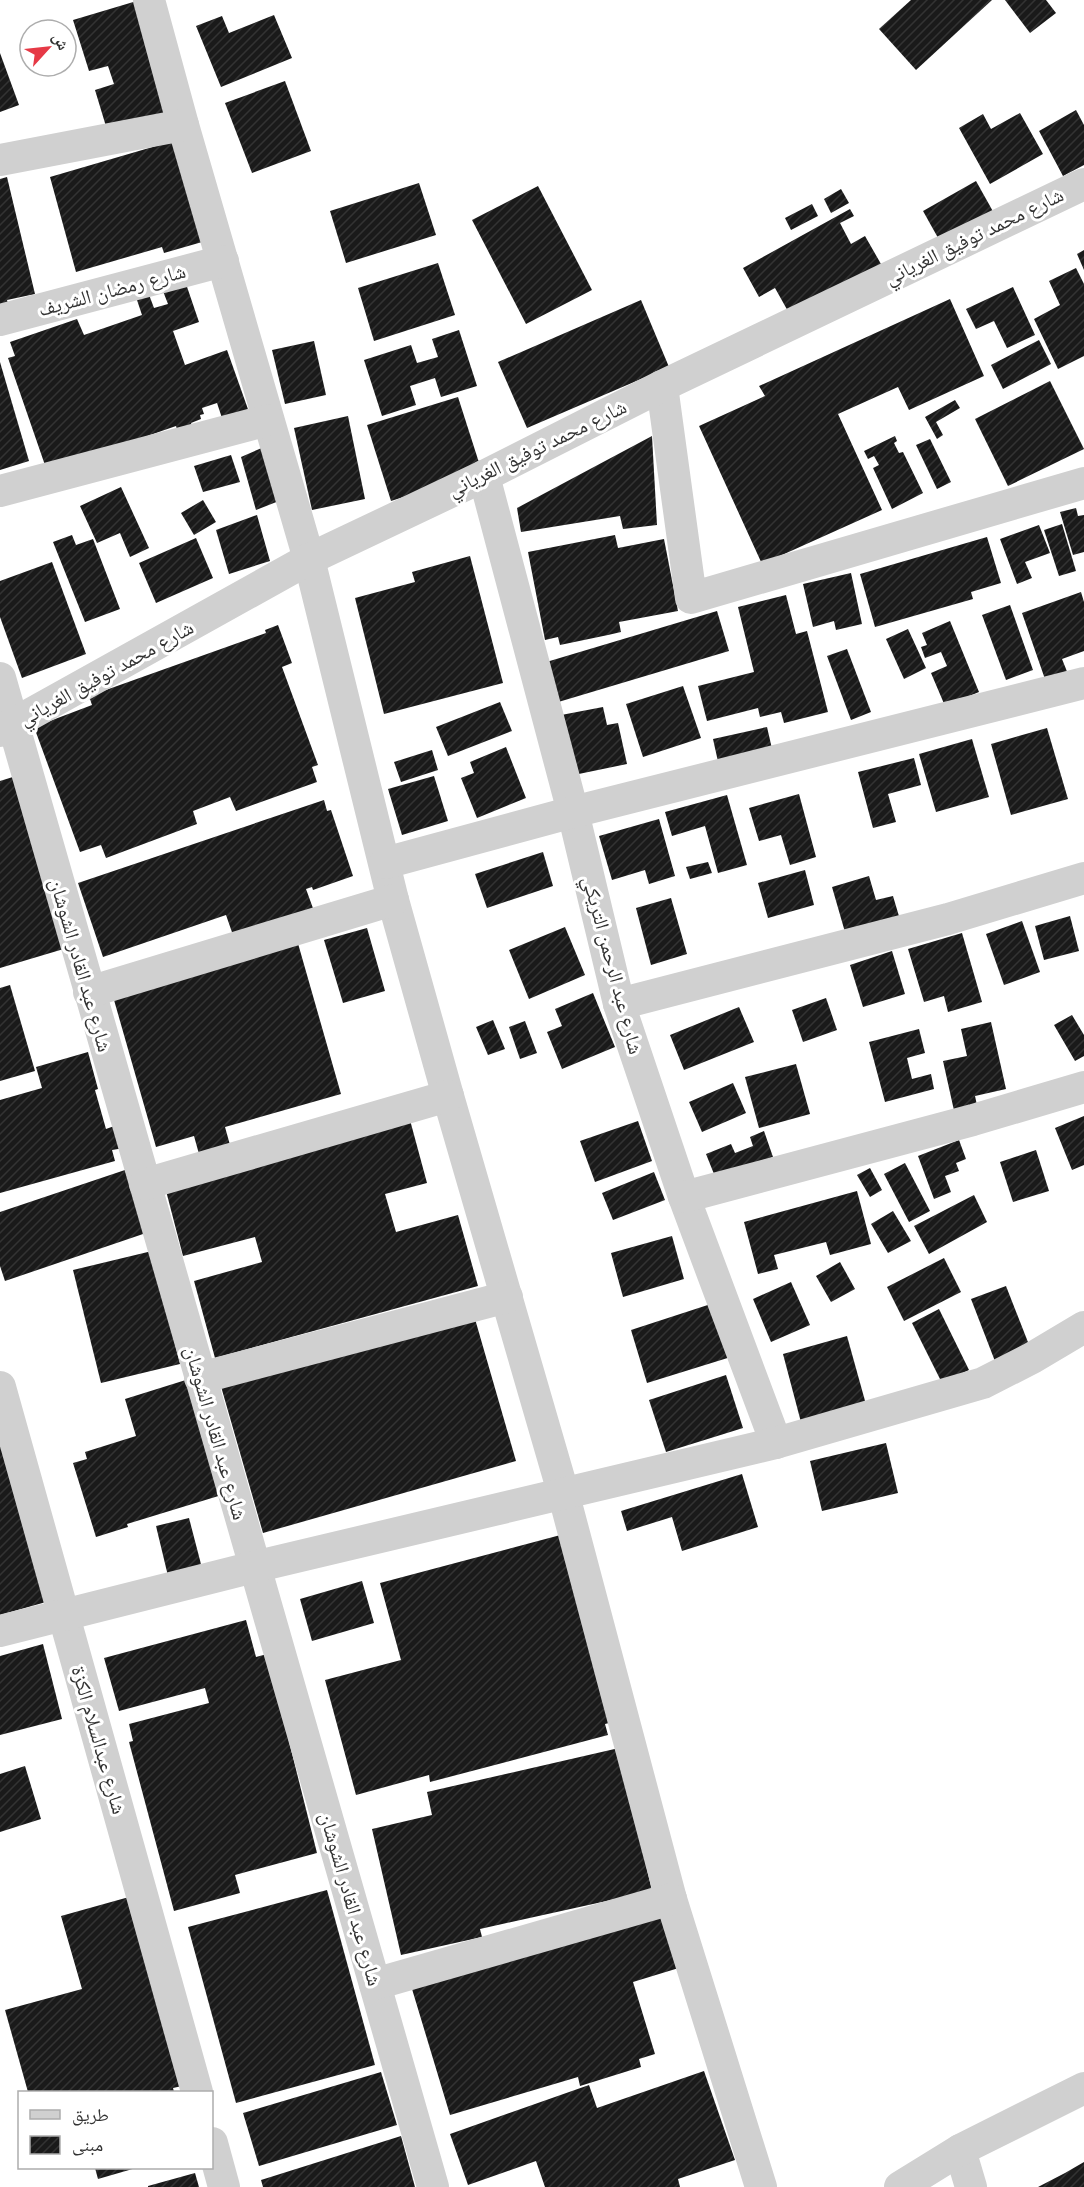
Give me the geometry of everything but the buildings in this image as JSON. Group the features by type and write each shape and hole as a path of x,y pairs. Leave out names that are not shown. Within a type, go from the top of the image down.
{"street":[{"path":"149,0 309,559 393,900 563,1492 671,1899 761,2187"},
{"path":"0,160 183,125"},
{"name":"شارع محمد توفيق الغرياني","path":"6,729 309,559 484,476 662,386 1084,184"},
{"name":"شارع رمضان الشريف","path":"0,320 223,261"},
{"path":"662,386 691,598 1084,483"},
{"path":"0,491 268,420"},
{"name":"شارع عبد الرحمن التريكي","path":"484,476 573,812 619,1004 684,1197 776,1443"},
{"name":"شارع عبد القادر الشوشان","path":"0,678 6,729 89,992 434,2187"},
{"path":"385,863 573,812 1084,683"},
{"path":"619,1004 948,919 1084,878"},
{"path":"89,992 393,900"},
{"path":"684,1197 1084,1087"},
{"path":"145,1184 448,1096"},
{"path":"200,1378 507,1297"},
{"path":"0,1631 563,1492 776,1443 983,1383 1032,1358 1084,1327"},
{"name":"شارع عبدالسلام الكزة","path":"0,1387 197,2091"},
{"path":"375,1984 671,1899"},
{"path":"900,2187 960,2150 1084,2088"},
{"path":"213,2148 224,2187"},
{"path":"960,2150 971,2187"}]}
